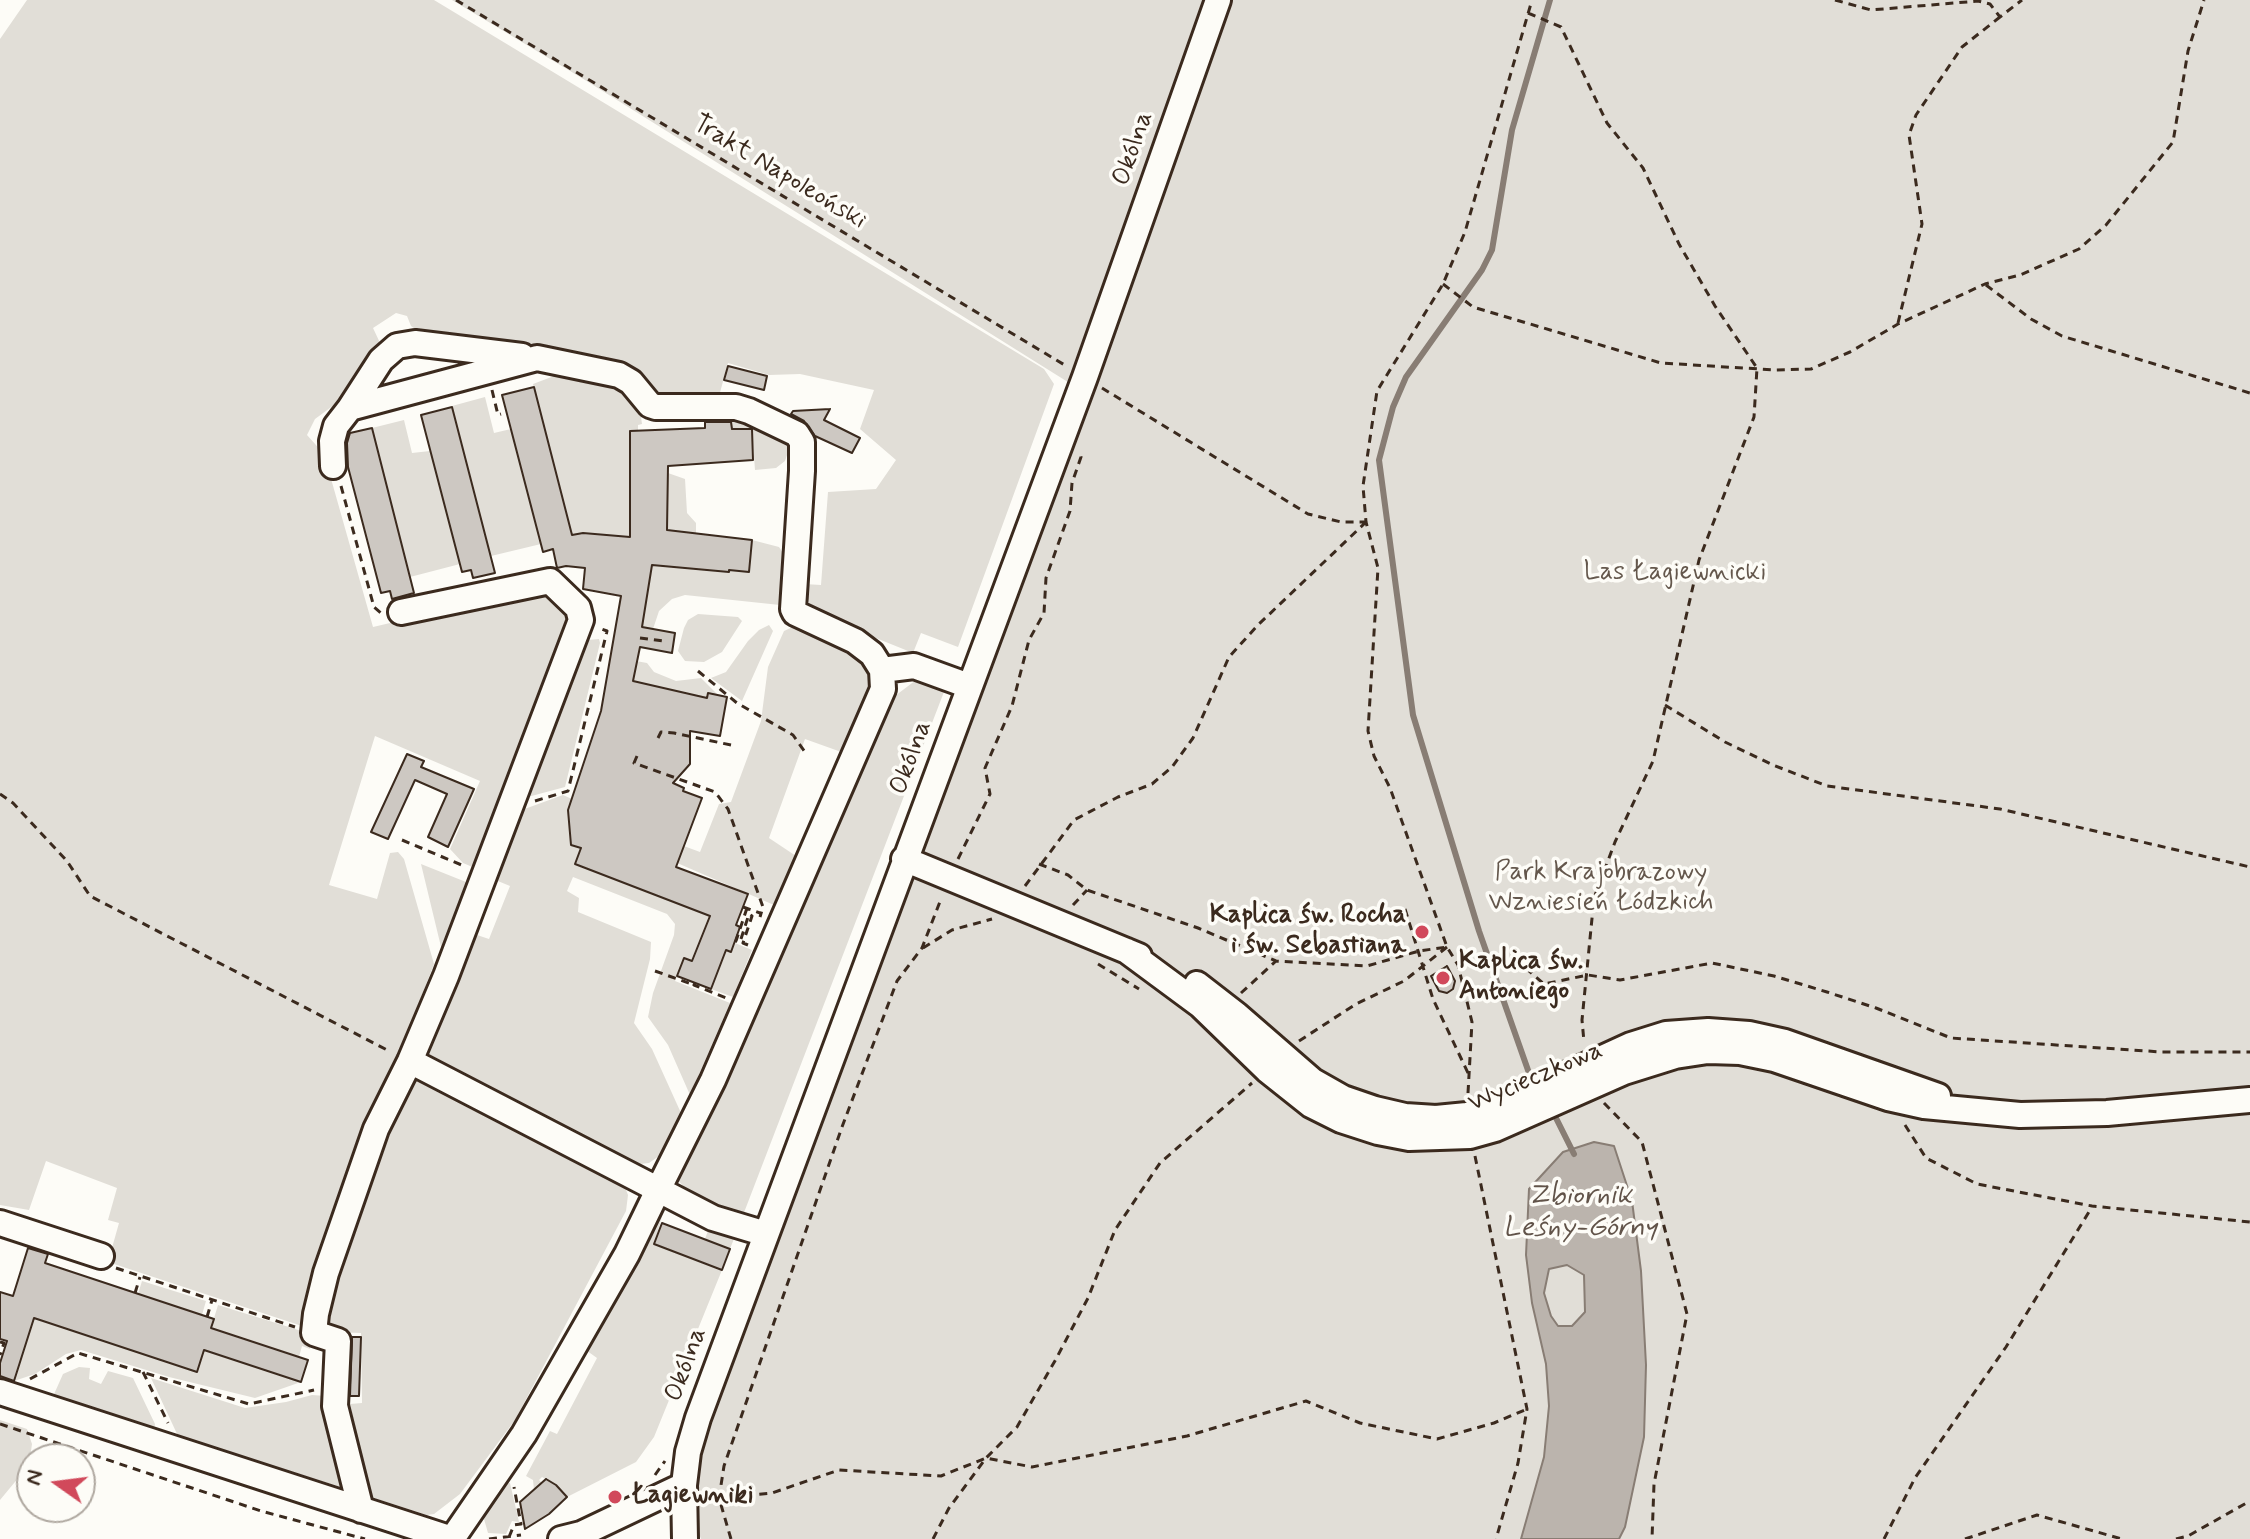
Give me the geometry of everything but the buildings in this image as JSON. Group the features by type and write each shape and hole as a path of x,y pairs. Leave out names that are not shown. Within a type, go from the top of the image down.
{"street":[{"name":"Okólna","path":"685,1539 684,1485 692,1434 1085,377 1218,0"},
{"path":"0,1392 452,1539 524,1434 627,1254 713,1080 883,689 882,670 872,654 855,641 795,613 802,442 797,434 742,408 656,407 650,405 631,382 619,375 537,358 415,343 397,346 381,360 336,426 332,441 333,466"},
{"path":"350,408 537,358"},
{"path":"361,1510 335,1406 338,1341 314,1333 326,1273 376,1129 410,1061 446,976 581,620 578,608 550,581 401,612"},
{"path":"882,670 914,666 969,686"},
{"name":"Wycieczkowa","path":"904,859 1127,951 1276,1063 1343,1098 1405,1116 1436,1118 1469,1126 1521,1097 1587,1076 1624,1072 1675,1056 1708,1051 1740,1052 1774,1059 1888,1098 1924,1106 2020,1115 2058,1116 2250,1100"},
{"name":"Wycieczkowa","path":"1587,1076 1631,1045 1666,1034 1708,1031 1749,1034 1799,1047 1970,1108"},
{"path":"410,1061 713,1218 766,1234"},
{"path":"0,1223 101,1256"},
{"path":"561,1539 612,1530 684,1485"}],"path":[{"name":"Trakt Napoleoński","path":"456,0 1308,514 1341,522 1366,522"},
{"path":"1496,1539 1518,1463 1527,1409 1469,1126 1472,1022 1458,965 1447,947 1390,788 1374,756 1368,731 1378,568 1366,522 1363,486 1377,391 1443,284 1465,232 1532,0"},
{"path":"1835,0 1871,10 1978,1 1990,4 2000,17"},
{"path":"1898,324 1922,224 1909,135 1916,115 1962,47 2022,0"},
{"path":"1443,284 1473,307 1661,363 1811,369 1985,284 2020,275 2079,249 2106,225 2173,142 2188,51 2204,0"},
{"path":"1528,13 1561,27 1607,123 1643,168 1679,244 1715,306 1757,368 1754,417 1699,560 1653,761 1615,842 1594,898 1582,1020 1587,1076 1642,1142 1687,1314 1654,1484 1652,1539"},
{"path":"1985,284 2031,319 2062,336 2250,393"},
{"path":"488,371 498,415 501,414"},
{"path":"731,1539 719,1498 724,1466 842,1127 897,981 922,948 950,877 990,794 985,768 1012,706 1029,640 1044,613 1046,578 1070,511 1072,483 1081,457 1078,446"},
{"path":"333,466 338,473 374,607 384,615 401,612"},
{"path":"1019,895 1074,820 1118,797 1152,784 1172,767 1193,738 1229,657 1258,625 1366,522"},
{"path":"512,807 568,791 583,740 607,631 581,620"},
{"path":"640,638 663,641"},
{"path":"698,671 737,703 793,735 805,752"},
{"path":"1665,705 1737,748 1827,786 2000,809 2250,867"},
{"path":"658,738 661,732 674,733 731,745"},
{"path":"637,756 634,763 715,792 728,809 763,907 758,924"},
{"path":"0,794 13,803 67,861 90,896 410,1061"},
{"path":"402,840 464,866"},
{"path":"1039,864 1068,875 1087,890 1198,928 1276,961 1367,966 1419,951 1447,947"},
{"path":"755,948 743,943 752,916 749,914 740,942 736,941 745,907 760,913"},
{"path":"1405,909 1433,999 1469,1076"},
{"path":"922,948 952,930 1002,916"},
{"path":"933,1539 949,1508 986,1458 1017,1427 1088,1298 1115,1230 1160,1163 1276,1063 1290,1047 1356,1004 1404,981 1447,947"},
{"path":"1236,999 1276,961"},
{"path":"1458,965 1503,961 1520,963 1544,984 1588,975 1620,980 1712,963 1774,976 1827,992 1951,1038 2162,1052 2250,1052"},
{"path":"1095,962 1146,993"},
{"path":"655,971 733,1001"},
{"path":"1888,1098 1926,1158 1977,1184 2092,1206 2250,1222"},
{"path":"1884,1539 1915,1478 2006,1347 2092,1206"},
{"path":"101,1256 107,1265 140,1277 314,1333"},
{"path":"135,1293 140,1277"},
{"path":"207,1317 212,1300"},
{"path":"0,1342 4,1343 0,1355"},
{"path":"27,1381 78,1353 249,1404 306,1390 334,1390"},
{"path":"143,1372 169,1426"},
{"path":"719,1498 772,1493 839,1470 941,1476 986,1458 1032,1467 1187,1436 1306,1401 1360,1423 1437,1439 1494,1423 1527,1409"},
{"path":"0,1424 261,1511 365,1539"},
{"path":"656,1474 667,1458"},
{"path":"502,1465 511,1472 521,1524 514,1525 509,1537"},
{"path":"2176,1539 2188,1536 2250,1501"},
{"path":"1965,1539 2037,1515 2122,1539"},
{"path":"489,1539 521,1535"}],"green space":[{"path":"27,0 434,0 1044,369 1054,384 958,647 921,633 913,653 819,615 810,606 804,584 821,585 828,492 876,489 896,460 860,429 874,390 800,374 769,375 728,363 718,400 654,395 429,338 411,326 407,316 396,313 373,328 381,345 347,406 334,405 315,419 307,435 324,454 373,627 544,587 575,621 482,871 463,863 450,849 480,781 375,736 329,885 377,899 390,853 398,852 404,859 434,964 400,1052 403,1063 308,1328 108,1262 119,1223 108,1220 117,1188 46,1161 29,1210 0,1205 0,39"},
{"name":"Las Łagiewnicki","path":"452,0 2250,0 2250,1539 701,1539 686,1499 699,1454 1087,394"},
{"path":"562,373 601,375 639,403 642,424 638,425 638,431 630,432 630,537 572,535 533,384"},
{"path":"485,397 494,433 511,429 541,544 491,556 452,406"},
{"path":"731,413 786,439 789,449 785,461 776,468 755,470 752,429 732,429"},
{"path":"404,420 412,453 430,451 460,564 410,577 372,428"},
{"path":"668,473 685,479 687,513 696,523 696,533 667,530"},
{"path":"752,540 779,547 783,553 785,601 780,605 685,595 672,599 659,611 653,629 642,627 652,565 728,572"},
{"path":"698,614 738,617 742,621 722,652 704,662 685,661 678,651 684,628 688,620"},
{"path":"799,624 843,641 874,678 863,720 844,753 805,739 769,838 796,856 774,905 668,859 673,842 700,852 719,804 731,802 761,721 768,667 784,631"},
{"path":"769,625 773,631 742,701 711,678 726,672 748,641"},
{"path":"599,639 565,787 524,798 579,647 588,640"},
{"path":"636,661 647,663 654,672 676,681 701,678 719,696 708,693 707,698 633,681"},
{"path":"916,680 947,684 730,1249 705,1239 717,1206 686,1189 675,1177 848,790 895,696"},
{"path":"563,795 572,799 568,810 571,844 581,848 575,864 710,916 692,961 684,958 675,981 730,1003 690,1095 668,1045 648,1017 675,924 667,914 573,877 567,891 579,898 578,912 651,942 650,959 634,1023 652,1049 681,1113 659,1156 649,1163 631,1165 427,1058 425,1047 471,933 489,939 510,886 493,879 519,811"},
{"path":"421,864 476,886 447,953 442,951"},
{"path":"735,943 752,950 733,997 711,989 726,950 731,952"},
{"path":"415,1076 620,1174 628,1195 626,1211 515,1420 460,1494 434,1514 427,1515 371,1497 350,1404 362,1403 361,1333 335,1332 324,1318 325,1296 386,1128"},
{"path":"657,1210 663,1213 654,1244 722,1270 654,1437 636,1462 567,1497 556,1485 542,1477 539,1480 542,1483 534,1490 533,1480 526,1476 550,1431 557,1434 597,1358 583,1348"},
{"path":"142,1281 206,1301 202,1315 138,1294"},
{"path":"218,1305 308,1333 310,1349 302,1346 299,1357 211,1328"},
{"path":"34,1318 196,1372 204,1350 301,1382 255,1398 169,1377 81,1350 66,1354 35,1374 14,1381"},
{"path":"79,1367 90,1368 89,1379 101,1384 108,1371 133,1378 155,1424 154,1431 51,1401 63,1374"},
{"path":"151,1378 245,1408 312,1395 326,1396 350,1490 178,1436"},
{"path":"0,1420 27,1429 32,1443 16,1443 16,1481 0,1500"},
{"path":"510,1483 519,1522 512,1521 506,1534 488,1533 484,1519 496,1485"}],"water":[{"name":"Zbiornik Leśny-Górny","path":"1594,1142 1614,1146 1632,1201 1641,1271 1646,1365 1644,1437 1625,1527 1619,1539 1521,1539 1544,1457 1549,1406 1546,1364 1532,1303 1526,1255 1529,1189 1563,1152","holes":["1567,1265 1584,1275 1585,1312 1572,1326 1558,1326 1551,1316 1544,1293 1549,1269"]}],"waterway":[{"path":"1529,1073 1479,931 1413,715 1379,460 1393,407 1406,377 1482,270 1492,250 1512,130 1550,0"},
{"path":"1556,1118 1574,1154"}],"place":[{"name":"Kaplica św. Rocha i św. Sebastiana","path":"1422,932"},
{"name":"Kaplica św. Antoniego","path":"1443,978"},
{"name":"Łagiewniki","path":"615,1497"}],"park label":[{"name":"Park Krajobrazowy Wzniesień Łódzkich","path":"1601,889"}]}
